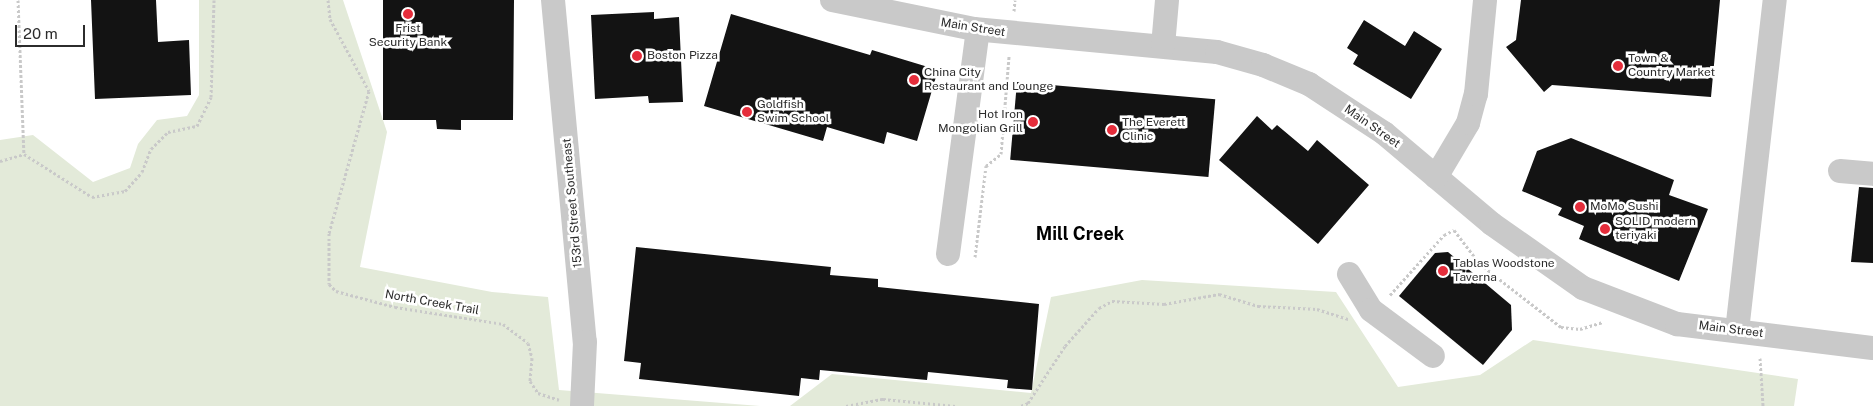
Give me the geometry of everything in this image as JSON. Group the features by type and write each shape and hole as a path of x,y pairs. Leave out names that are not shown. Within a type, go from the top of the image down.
{"street":[{"name":"153rd Street Southeast","path":"553,0 585,342 574,404"},
{"name":"Main Street","path":"832,0 978,30 1217,52 1309,84 1384,133 1492,224 1583,288 1677,324 1873,348"},
{"path":"1163,46 1167,0"},
{"path":"1436,177 1468,123 1474,101 1485,0"},
{"path":"1738,331 1775,0"},
{"path":"948,254 978,30"},
{"path":"1840,171 1873,174"},
{"path":"1349,274 1371,310 1433,356"}],"path":[{"path":"18,0 24,154"},
{"path":"0,161 24,154 92,197 126,191 142,172 151,149 168,132 197,126 211,98 214,0"},
{"name":"North Creek Trail","path":"328,0 330,19 369,91 329,233 329,284 336,291 395,307 503,324 528,343 532,358 530,381 538,392 574,404"},
{"path":"975,257 986,166 1000,154 1010,51"},
{"path":"846,406 883,399 956,406"}],"green space":[{"path":"199,0 343,0 387,132 360,267 492,292 548,297 559,390 760,406 0,406 0,140 33,135 93,182 130,168 138,144 157,120 187,116 199,95"},
{"path":"1142,280 1336,292 1398,387 1480,375 1533,340 1798,379 1794,406 790,406 832,374 1031,393 1051,297"}],"building":[{"path":"91,0 156,0 158,42 189,40 191,95 95,99"},
{"path":"383,0 514,0 513,120 461,120 461,130 437,129 436,120 383,120"},
{"name":"Town & Country Market","path":"1521,0 1720,0 1711,97 1552,85 1544,92 1506,47 1516,40"},
{"name":"Boston Pizza","path":"654,12 654,19 679,17 683,102 649,103 648,96 595,99 591,15"},
{"path":"731,14 870,55 872,50 938,70 917,141 887,132 884,144 827,127 823,141 704,106"},
{"path":"1364,20 1405,46 1414,31 1442,49 1411,99 1353,64 1358,55 1347,48"},
{"name":"The Everett Clinic","path":"1017,82 1215,99 1208,177 1010,160"},
{"path":"1257,116 1272,130 1277,125 1308,151 1317,140 1369,185 1318,244 1219,160"},
{"path":"1571,138 1674,180 1669,195 1708,209 1679,281 1579,239 1584,226 1558,215 1562,208 1522,191 1537,151"},
{"path":"1859,187 1873,188 1873,263 1851,262"},
{"path":"636,247 831,267 830,275 878,279 878,287 1039,304 1032,390 1007,388 1008,380 928,372 927,380 820,370 819,380 801,378 799,396 639,379 641,363 624,361"},
{"path":"1448,252 1511,305 1512,330 1483,365 1399,296 1435,253"}],"place":[{"name":"Frist Security Bank","path":"408,14"},
{"name":"Boston Pizza","path":"637,56"},
{"name":"Town & Country Market","path":"1618,66"},
{"name":"China City Restaurant and Lounge","path":"914,80"},
{"name":"Goldfish Swim School","path":"747,112"},
{"name":"Hot Iron Mongolian Grill","path":"1033,122"},
{"name":"The Everett Clinic","path":"1112,130"},
{"name":"MoMo Sushi","path":"1580,207"},
{"name":"SOLID modern teriyaki","path":"1605,229"},
{"name":"Tablas Woodstone Taverna","path":"1443,271"}],"district":[{"name":"Mill Creek","path":"1080,234"}]}
